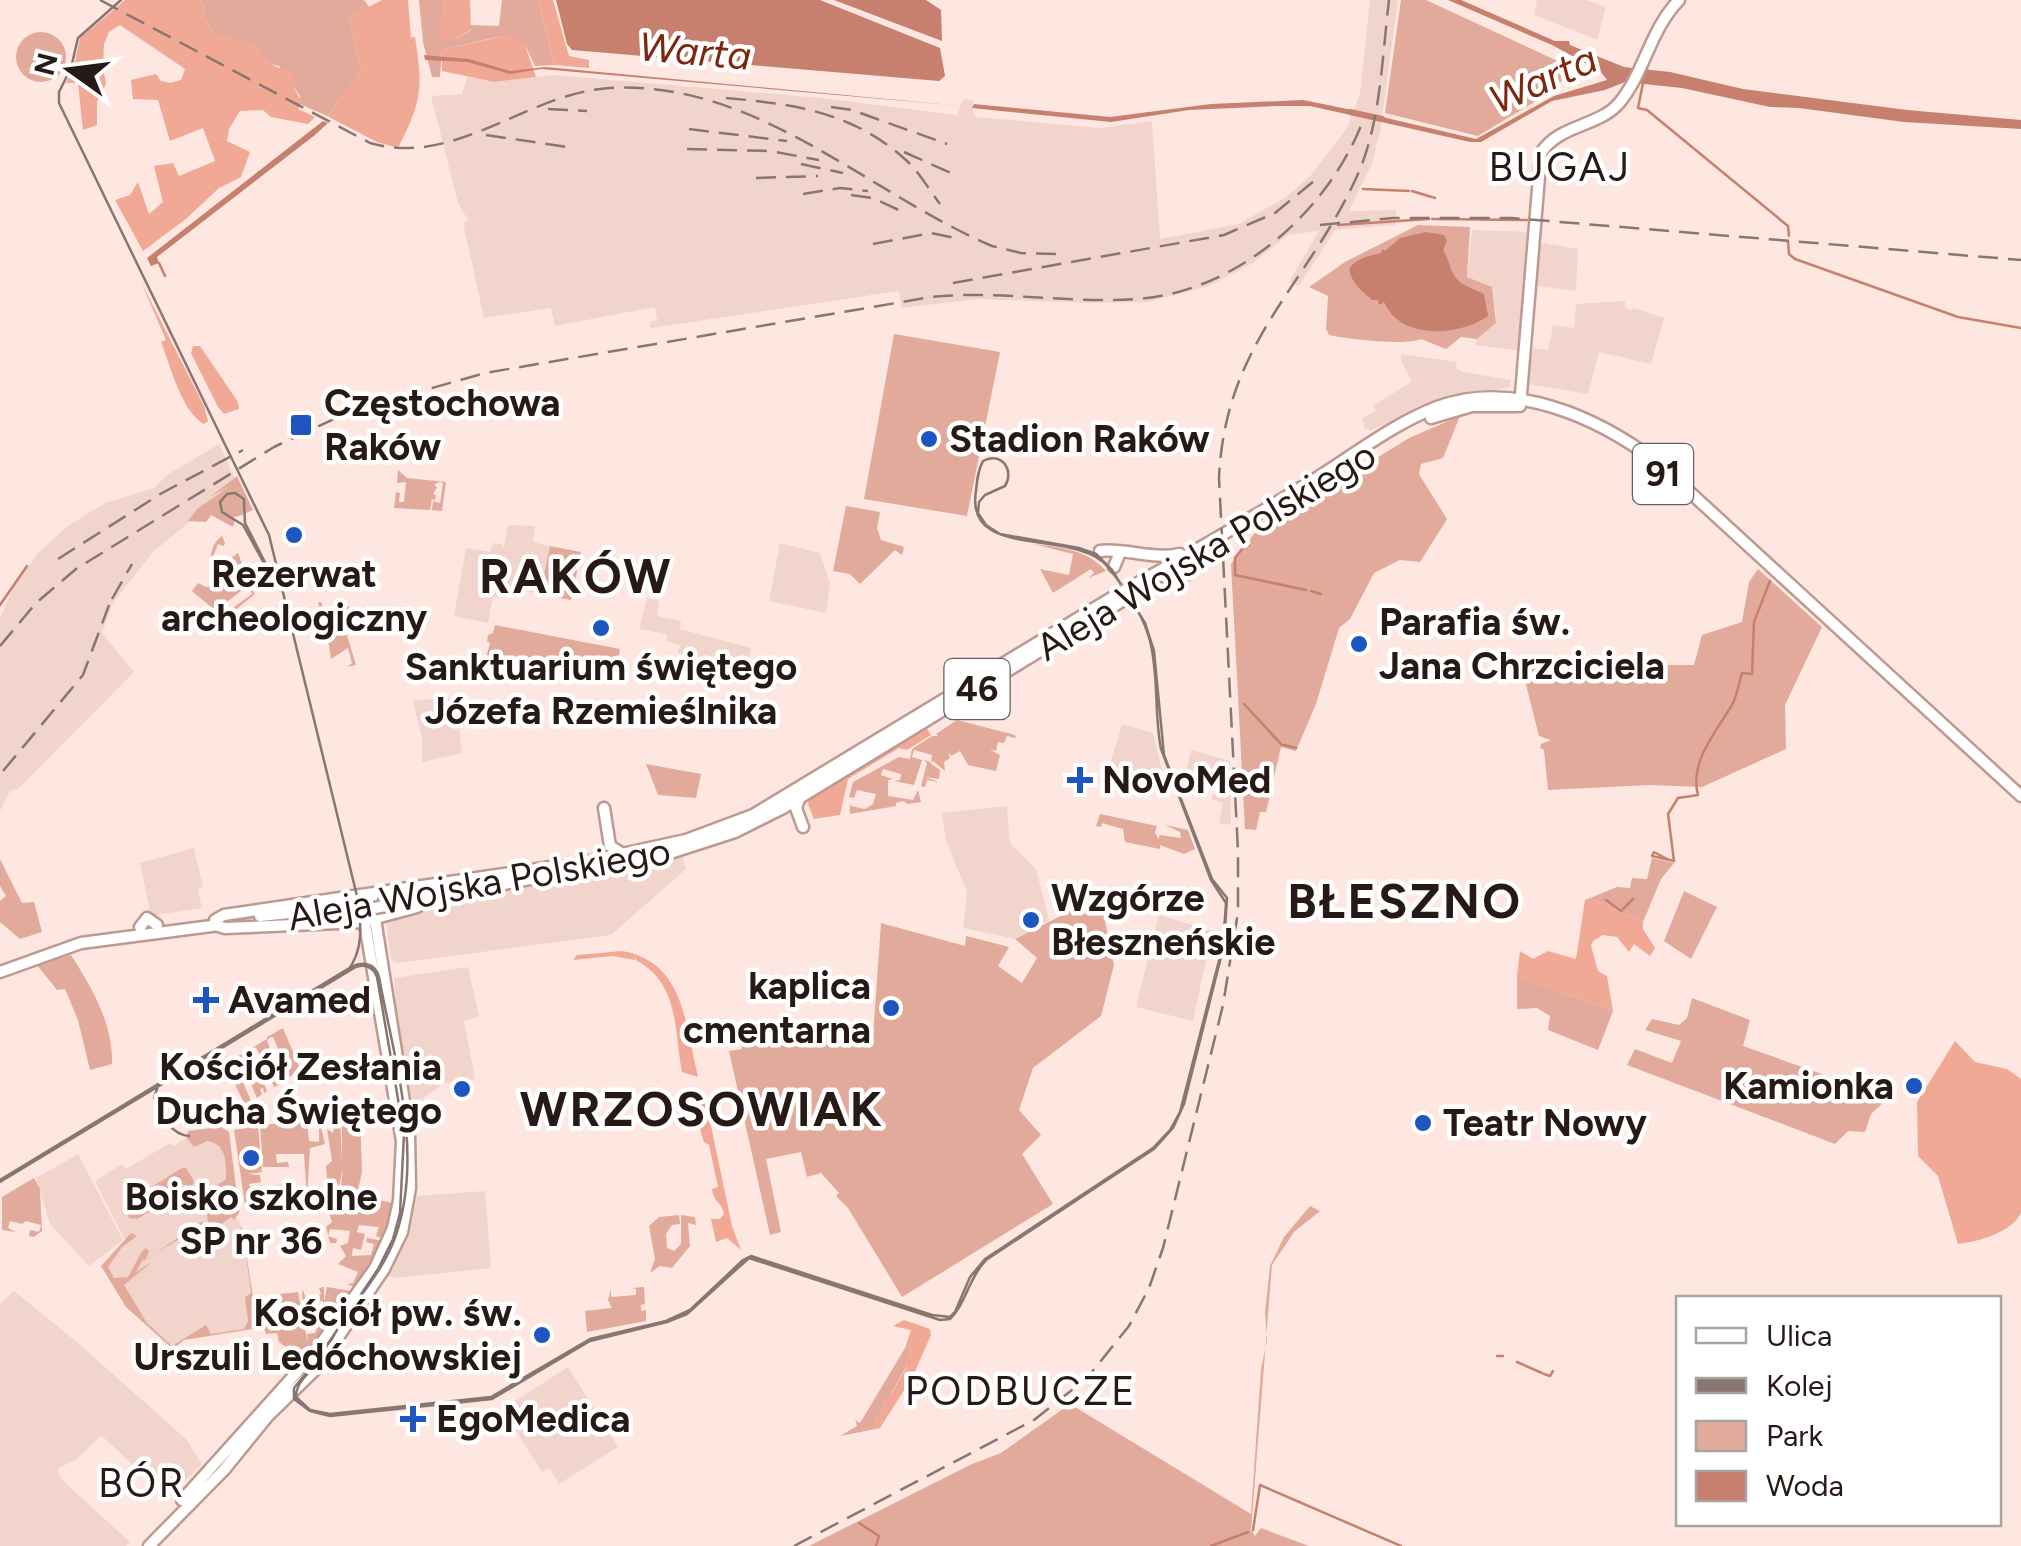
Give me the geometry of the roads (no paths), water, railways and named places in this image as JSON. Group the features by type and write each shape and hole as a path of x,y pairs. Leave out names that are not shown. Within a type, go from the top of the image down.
{"main road":[{"path":"1518,403 1542,152 1554,138 1614,108 1660,24 1679,0"},
{"path":"1504,398 1516,390 1522,376"},
{"name":"Aleja Wojska Polskiego","path":"380,914 561,870 676,851 735,832 800,798 1191,552 1422,414 1455,402 1504,398 1593,429 1654,466 2018,796"},
{"name":"Aleja Wojska Polskiego","path":"1136,588 1430,418 1472,406 1518,403 1590,421 1658,462 2018,796"},
{"path":"1100,550 1166,557 1191,552"},
{"path":"1114,567 1116,552"},
{"path":"1116,552 1145,562 1145,572 1136,588"},
{"path":"1162,576 1188,574"},
{"name":"Aleja Wojska Polskiego","path":"625,858 698,837 753,815 1120,598"},
{"path":"783,808 795,814 800,827 796,808 800,798"},
{"path":"604,808 610,846 638,870"},
{"path":"666,865 676,851"},
{"name":"Aleja Wojska Polskiego","path":"380,914 484,876 561,870"},
{"name":"Aleja Wojska Polskiego","path":"215,923 238,913 343,906 380,914 494,892 561,870"},
{"path":"148,1546 228,1466 266,1417 318,1367 399,1240 409,1201 410,1142 384,970 380,914 365,895"},
{"name":"Aleja Wojska Polskiego","path":"0,969 71,939 343,906 365,895 380,914"},
{"path":"334,922 348,916 347,901 343,906"},
{"path":"215,923 245,928 334,922 380,914"},
{"path":"140,1546 307,1362 366,1282 388,1243 398,1209 402,1141 373,978 380,914"}],"water":[{"path":"556,0 820,0 940,48 945,76 939,81 572,50"},
{"path":"834,0 926,0 941,10 942,41"},
{"path":"1448,0 1461,0 1555,41 1569,41 1570,45 1624,67 1670,72 1743,89 2021,120 2021,129 1904,122 1770,107 1682,88 1625,82 1552,101 1481,142 1377,121 1378,116 1476,139 1554,96 1607,80 1600,71 1552,45"},
{"path":"424,55 469,59 510,71 546,67 962,106 541,69 510,74 467,62 425,60"},
{"path":"1303,100 1357,111 1355,116 1310,106 1277,106 1189,110 1111,122 972,108 974,104 1110,117 1211,104"},
{"path":"323,121 328,123 315,135 157,257 159,263 151,266 147,258"},
{"path":"1426,232 1444,235 1447,241 1443,250 1452,272 1460,282 1484,294 1488,316 1448,330 1418,329 1404,324 1384,302 1379,305 1378,300 1372,300 1355,283 1349,269 1356,262 1385,251 1400,238"}],"waterway":[{"path":"1643,83 1638,108 1647,110 1788,226 1789,236"},
{"name":"Warta","path":"1350,112 1382,119"},
{"path":"1363,189 1409,191"},
{"path":"1412,191 1435,198"},
{"path":"1338,225 1429,219"},
{"path":"1432,219 1529,220"},
{"path":"1788,241 1789,254 1795,259 1958,317 2021,328"},
{"path":"159,263 165,276"},
{"path":"1249,545 1235,558 1235,575 1306,590"},
{"path":"0,605 27,566"},
{"path":"1667,859 1654,852 1652,856 1674,861 1668,814 1678,798 1698,795 1701,759 1732,705 1742,673 1752,674 1754,622 1770,581"},
{"path":"1311,591 1321,594"},
{"path":"1244,704 1282,745"},
{"path":"1284,745 1296,748"},
{"path":"1606,900 1621,911 1633,899"},
{"path":"1497,1356 1503,1356"},
{"path":"1517,1362 1542,1373"},
{"path":"1544,1374 1550,1376 1553,1371"},
{"path":"1253,1530 1260,1485 1401,1546"},
{"path":"859,1523 879,1536 876,1546"},
{"path":"1211,1546 1248,1532"}],"tram line":[{"path":"121,0 78,38 71,68 59,92 59,103 269,535 357,896 359,946 346,973"},
{"path":"0,1180 351,967 364,964 372,966 379,977 404,1106 407,1139 404,1204 396,1235 385,1260 320,1360 298,1386 296,1397 310,1410 330,1414 491,1397 590,1339 666,1321 690,1310 751,1256 932,1315 950,1317 970,1277 985,1259 1153,1148 1170,1130 1180,1112 1223,945 1226,903 1211,880 1161,749 1153,654 1138,612 1108,567 1093,555 1004,536 987,527 977,513 976,491 983,461 1001,460 1008,474 1005,486 979,502 978,513 986,525 1000,534 1079,548 1096,554 1112,570 1145,623 1154,651 1164,755 1212,879 1227,898 1224,945 1184,1104 1173,1128 1154,1149 986,1260 950,1319 940,1320 749,1258 687,1314 667,1322 590,1341 492,1399 330,1416 310,1411 294,1399 294,1388 378,1269 400,1213 404,1134 377,977 365,966 354,968 0,1182"},
{"path":"273,578 245,523 244,499 235,493 227,494 220,502 222,512 243,525 275,583"},
{"path":"158,1086 154,1098 163,1116 176,1132 189,1136"},
{"path":"199,1208 221,1195"}],"railway":[{"path":"100,0 370,143 402,148 432,146 579,93 610,88 663,90 714,102 762,120 992,246 1021,253 1060,254"},
{"path":"794,1546 1034,1420 1087,1378 1129,1326 1149,1288 1163,1248 1223,1005 1238,912 1219,478 1225,431 1236,389 1252,352 1338,214 1366,154 1376,111 1389,0"},
{"path":"726,98 822,113 866,131 907,161 940,204"},
{"path":"831,107 852,110 947,144"},
{"path":"548,109 587,111"},
{"path":"0,646 36,603 76,569 274,447 351,411 485,373 931,297 1137,299 1174,293 1210,281 1244,263 1304,214 1349,152 1364,118"},
{"path":"689,129 787,141"},
{"path":"486,135 574,148"},
{"path":"687,149 770,151 819,160"},
{"path":"904,152 953,174"},
{"path":"801,164 843,173"},
{"path":"756,178 818,176"},
{"path":"953,283 1224,235 1275,213 1320,176"},
{"path":"803,194 840,188 868,191"},
{"path":"851,195 873,198 903,212"},
{"path":"1320,225 1393,218 1512,218 2021,260"},
{"path":"873,244 931,233 960,239"},
{"path":"58,559 162,493 243,450"},
{"path":"112,599 132,564"},
{"path":"3,771 83,675 109,605"}],"place":[{"name":"Częstochowa Raków","path":"301,425"},
{"name":"Stadion Raków","path":"929,439"},
{"name":"Rezerwat archeologiczny","path":"294,535"},
{"name":"Sanktuarium świętego Józefa Rzemieślnika","path":"601,628"},
{"name":"Parafia św. Jana Chrzciciela","path":"1359,644"},
{"name":"NovoMed","path":"1080,780"},
{"name":"Wzgórze Błeszneńskie","path":"1031,920"},
{"name":"Avamed","path":"206,1000"},
{"name":"kaplica cmentarna","path":"891,1008"},
{"name":"Kamionka","path":"1914,1086"},
{"name":"Kościół Zesłania Ducha Świętego","path":"462,1089"},
{"name":"Teatr Nowy","path":"1423,1123"},
{"name":"Boisko szkolne SP nr 36","path":"251,1158"},
{"name":"Kościół pw. św. Urszuli Ledóchowskiej","path":"542,1335"},
{"name":"EgoMedica","path":"413,1419"}],"district":[{"name":"BUGAJ","path":"1560,167"},
{"name":"RAKÓW","path":"576,576"},
{"name":"BŁESZNO","path":"1405,901"},
{"name":"WRZOSOWIAK","path":"702,1109"},
{"name":"PODBUCZE","path":"1021,1391"},
{"name":"BÓR","path":"142,1483"}]}
